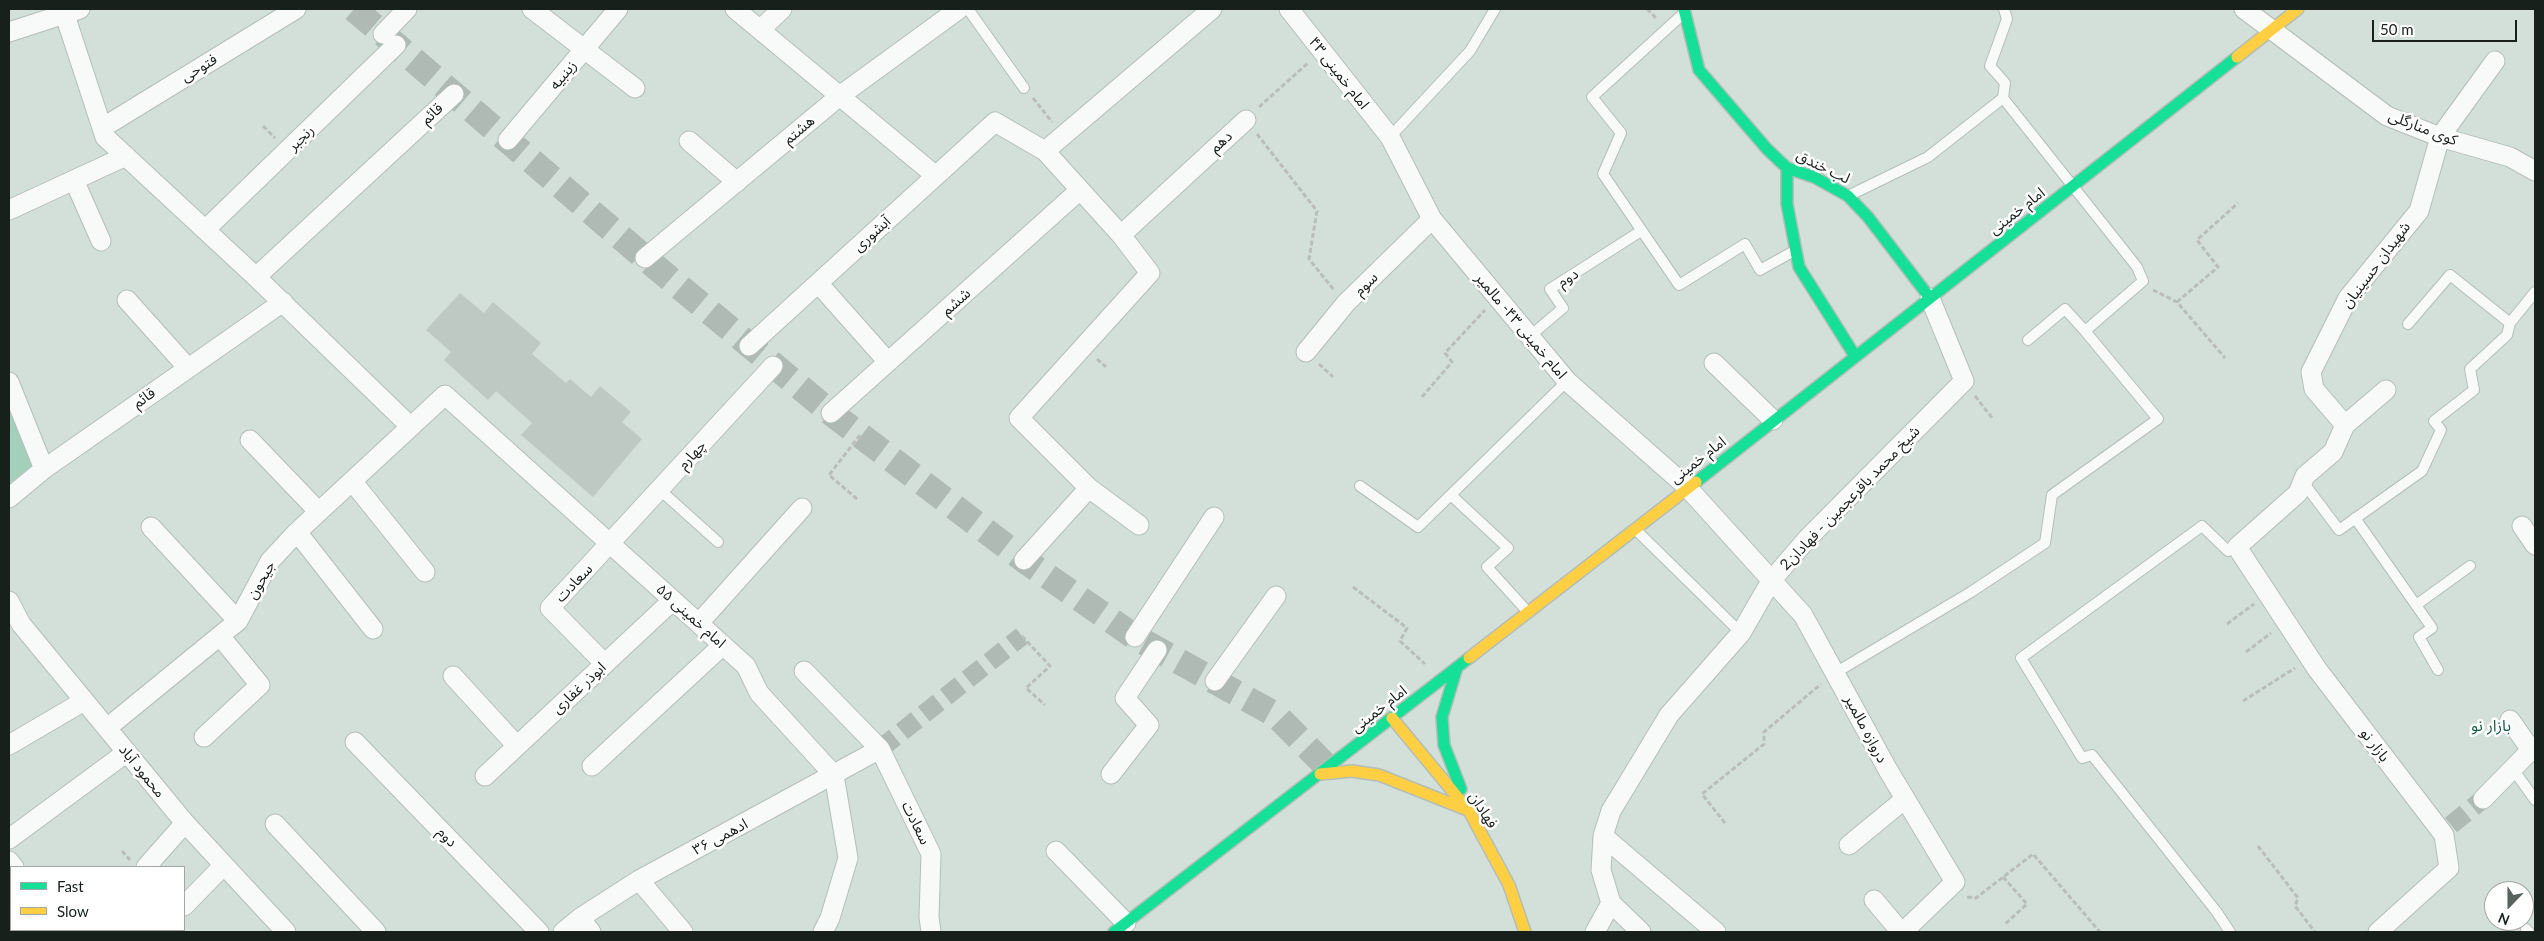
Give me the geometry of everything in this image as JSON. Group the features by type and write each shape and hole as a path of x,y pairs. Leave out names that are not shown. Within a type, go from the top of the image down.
{"main road":[{"name":"امام خمینی","path":"1120,928 1635,530 1687,487 2298,9"},
{"name":"لب خندق","path":"1684,11 1699,70 1767,148 1787,168 1814,177 1848,196 1868,217 1930,298"},
{"path":"1787,168 1787,204 1799,267 1855,356"},
{"path":"1457,667 1442,717 1444,745 1469,811"},
{"name":"فهادان","path":"1392,718 1469,811 1509,885 1525,932"},
{"path":"1320,774 1352,771 1379,775 1469,811"}],"street":[{"name":"فتوحی","path":"102,128 296,9"},
{"name":"رنجبر","path":"205,230 389,39 407,9"},
{"path":"532,9 635,88"},
{"name":"زینبیه","path":"508,140 618,9"},
{"path":"735,9 841,95 936,176"},
{"path":"761,29 782,9"},
{"name":"هشتم","path":"645,258 841,95 959,9"},
{"path":"1139,526 1089,488 1019,418 1150,274 1121,235 1045,151 1212,9"},
{"name":"امام خمینی ۴۳","path":"1289,9 1390,137"},
{"name":"کوی منارگلی","path":"2244,9 2387,116 2440,137 2510,157 2535,171"},
{"path":"9,32 69,11 105,137 256,276 412,427"},
{"path":"2440,137 2495,61"},
{"name":"قائم","path":"256,276 454,94"},
{"name":"دهم","path":"1121,235 1246,120"},
{"name":"آبشوری","path":"749,346 995,122 1045,151"},
{"name":"امام خمینی ۴۳- مالمیر","path":"1390,137 1432,219 1568,381 1687,487 1771,581"},
{"name":"شهیدان حسینیان","path":"2345,425 2314,389 2311,372 2348,298 2419,211 2440,137"},
{"path":"689,141 737,182"},
{"path":"9,210 126,156"},
{"path":"74,180 101,241"},
{"name":"ششم","path":"831,413 1080,190"},
{"name":"سوم","path":"1306,352 1346,304 1432,219"},
{"path":"818,283 888,362"},
{"path":"1930,298 1964,381"},
{"path":"127,300 187,367"},
{"name":"قائم","path":"9,498 44,469 187,367 283,302"},
{"path":"1714,363 1773,420"},
{"name":"چهارم","path":"611,544 773,366"},
{"name":"شیخ محمد باقرعجمین - فهادان2","path":"1611,903 1601,870 1603,836 1611,811 1670,714 1741,633 1771,581 1807,539 1964,381"},
{"path":"9,382 44,469"},
{"path":"2237,546 2298,492 2305,476 2333,452 2345,425 2386,390"},
{"name":"امام خمینی ۵۵","path":"412,427 445,395 746,666 759,693 834,776"},
{"name":"جیحون","path":"107,728 238,621 270,561 318,512 412,427"},
{"path":"250,440 318,512"},
{"path":"352,481 425,572"},
{"path":"1024,560 1089,488"},
{"path":"698,623 802,508"},
{"path":"1135,637 1214,517"},
{"path":"151,526 238,621"},
{"path":"2522,526 2535,545"},
{"path":"297,532 373,629"},
{"name":"سعادت","path":"605,664 550,608 611,544"},
{"name":"بازار نو","path":"2237,546 2310,658 2448,830 2449,868 2378,932"},
{"name":"دروازه مالمیر","path":"1771,581 1803,615 1905,798 1955,882"},
{"path":"1214,681 1276,596"},
{"name":"ابوذر غفاری","path":"485,776 673,600"},
{"name":"محمود آباد","path":"9,601 15,627 84,701 185,823 286,932"},
{"path":"204,737 260,685 220,636"},
{"path":"592,766 723,645"},
{"path":"1111,774 1149,725 1125,698 1157,650"},
{"name":"سعادت","path":"804,671 880,749 931,854 929,917 931,932"},
{"path":"453,676 518,746"},
{"path":"9,745 84,701"},
{"path":"2483,799 2533,748 2510,720"},
{"name":"دوم","path":"355,742 538,932"},
{"name":"ادهمی ۳۶","path":"563,932 586,925 639,880 834,776 880,749"},
{"path":"9,839 127,752"},
{"path":"823,932 830,918 848,858 834,776"},
{"path":"1849,845 1905,798"},
{"path":"147,866 185,823"},
{"path":"275,824 376,932"},
{"path":"1603,836 1716,932"},
{"path":"1056,851 1120,928"},
{"path":"185,905 224,865"},
{"path":"639,880 683,932"},
{"path":"1874,900 1902,932 1955,882"},
{"path":"1595,932 1611,903 1641,932"}],"lane":[{"path":"968,9 1024,88"},
{"path":"1390,137 1470,51 1495,9"},
{"path":"1848,196 1928,157 2003,98 2005,83 1990,66 2006,19 2004,9"},
{"path":"1684,11 1592,97 1622,132 1603,174 1679,285 1745,244 1760,270 1795,250"},
{"path":"2003,98 2072,187 2137,266 2143,281 2085,331"},
{"name":"دوم","path":"1530,336 1563,308 1550,289 1641,231"},
{"path":"2408,324 2450,275 2510,323"},
{"path":"2302,482 2339,530 2422,471 2441,430 2434,421 2474,390 2470,368 2507,335 2510,323 2535,292"},
{"path":"1835,672 1972,592 2045,543 2052,495 2158,419 2085,331 2065,310 2028,340"},
{"path":"1360,486 1418,527 1568,381"},
{"path":"660,490 718,542"},
{"path":"1450,494 1508,548 1487,568 1527,612"},
{"path":"2355,518 2432,628 2419,637 2438,670"},
{"path":"2230,932 2216,911 2092,755 2082,758 2021,658 2202,526 2228,552 2237,546"},
{"path":"1635,530 1741,633"},
{"path":"2416,605 2470,566"},
{"path":"2513,769 2535,800"}],"path":[{"name":"دهم","path":"1246,120 1322,50"},
{"path":"1024,88 1063,136"},
{"path":"1246,120 1317,211 1309,259 1346,304"},
{"path":"2176,302 2218,267 2197,240 2238,204"},
{"path":"2143,281 2156,294 2176,302 2225,358"},
{"path":"1422,397 1452,362 1445,353 1497,297"},
{"path":"1964,381 1993,419"},
{"path":"857,499 829,475 860,434"},
{"path":"1353,587 1407,628 1400,641 1442,680"},
{"path":"2227,624 2268,594"},
{"path":"2246,652 2286,621"},
{"path":"1022,636 1050,666 1026,688 1045,705"},
{"path":"2243,701 2310,658"},
{"path":"1725,822 1702,794 1764,744 1764,732 1835,672"},
{"path":"2258,846 2298,898 2295,906 2314,932"},
{"path":"1955,882 1968,898 1976,898 2033,854 2100,932"},
{"path":"2003,877 2027,904 2004,925"}],"green space":[{"path":"9,408 32,466 9,484"}],"building":[{"path":"460,293 484,313 493,302 541,343 532,354 566,383 570,379 591,397 600,386 631,412 622,422 642,439 593,497 521,435 532,423 496,391 488,400 444,360 451,352 426,330"}],"tunnel":[{"path":"354,9 645,258 831,413 1024,560 1135,637 1276,715 1328,768"},
{"path":"880,749 1022,636"},
{"path":"2451,825 2483,799"}],"traffic: fast":[{"path":"1684,9 1699,70 1767,149 1787,168 1814,177 1848,196 1868,217 1930,298"},
{"path":"1696,482 2237,57"},
{"path":"1787,168 1787,204 1799,267 1855,356"},
{"path":"1114,932 1469,658"},
{"path":"1457,667 1442,717 1444,745 1461,789"}],"traffic: slow":[{"path":"2237,57 2298,9"},
{"path":"1469,658 1696,482"},
{"path":"1392,718 1469,811 1509,885 1525,932"},
{"path":"1320,774 1352,771 1379,775 1465,809"}],"district":[{"name":"بازار نو","path":"2491,726"}]}
